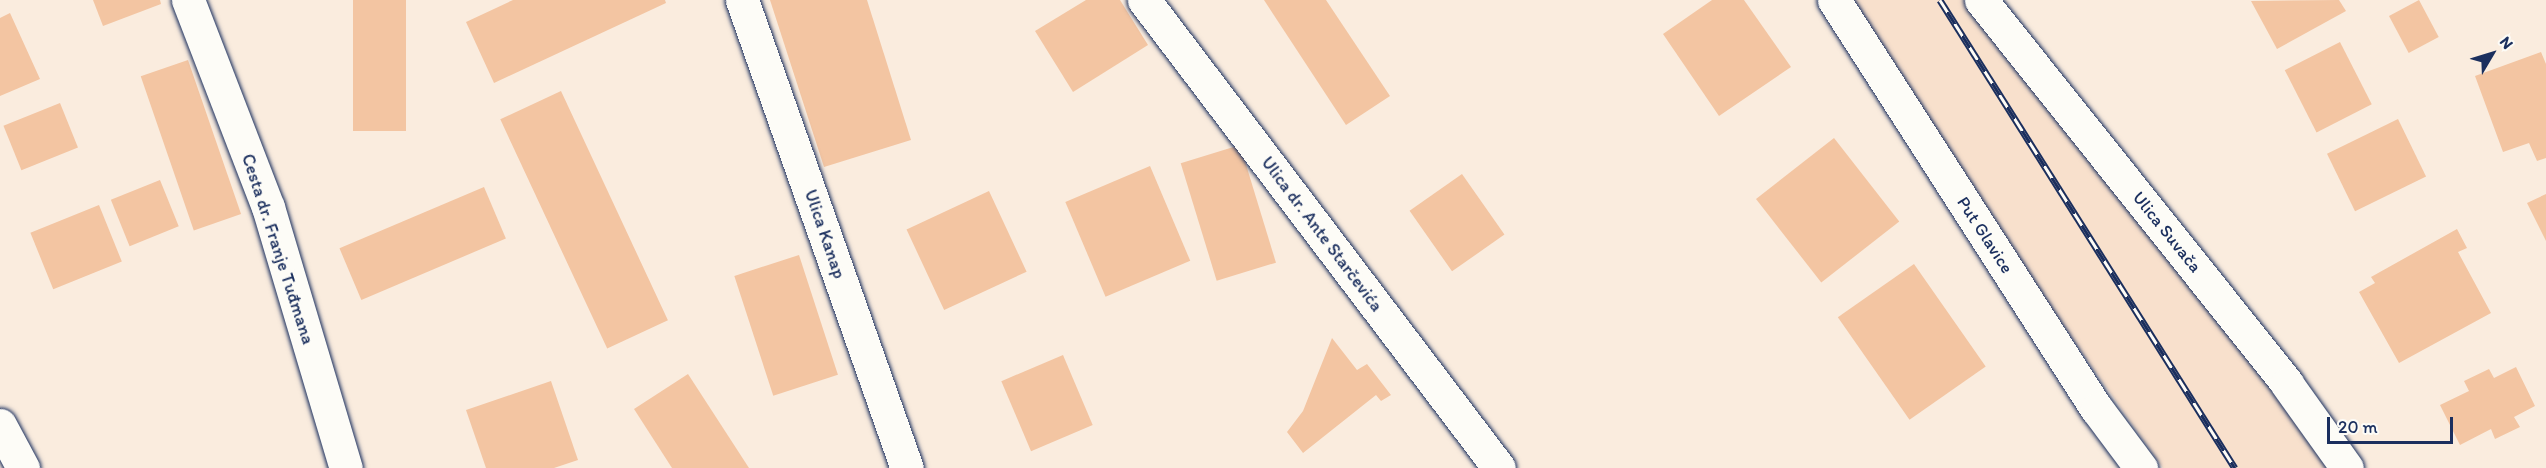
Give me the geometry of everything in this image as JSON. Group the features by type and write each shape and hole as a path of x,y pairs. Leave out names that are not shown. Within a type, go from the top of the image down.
{"street":[{"name":"Cesta dr. Franje Tuđmana","path":"188,0 268,207 346,468"},
{"name":"Ulica Kanap","path":"742,0 907,468"},
{"name":"Ulica dr. Ante Starčevića","path":"1144,0 1499,468"},
{"name":"Put Glavice","path":"1834,0 2097,409 2141,468"},
{"name":"Ulica Suvača","path":"1981,0 2287,384 2347,468"},
{"path":"0,425 23,468"}],"shaded area":[{"path":"1853,0 1968,0 2253,361 2332,468 2163,468 2055,314"}],"building":[{"path":"93,0 160,0 161,4 103,26"},
{"path":"353,0 406,0 406,131 353,131"},
{"path":"513,0 665,0 666,3 494,83 466,22"},
{"path":"770,0 867,0 911,140 824,167"},
{"path":"1086,0 1120,0 1148,45 1073,92 1035,31"},
{"path":"1264,0 1326,0 1390,96 1346,125"},
{"path":"1712,0 1744,0 1791,67 1719,116 1663,34"},
{"path":"2339,0 2346,11 2277,49 2251,1"},
{"path":"2419,0 2439,37 2409,53 2389,16"},
{"path":"10,13 40,79 0,96 0,18"},
{"path":"2340,42 2372,104 2317,133 2285,70"},
{"path":"2541,52 2546,64 2546,158 2537,161 2529,143 2503,152 2475,76"},
{"path":"188,60 241,214 194,230 141,76"},
{"path":"561,91 668,320 607,349 500,119"},
{"path":"60,103 78,148 21,170 3,126"},
{"path":"2398,119 2426,177 2355,211 2327,154"},
{"path":"1834,138 1899,222 1821,282 1756,199"},
{"path":"1240,145 1276,263 1217,281 1181,163"},
{"path":"1150,166 1190,261 1106,297 1065,202"},
{"path":"1462,174 1504,235 1452,271 1410,211"},
{"path":"160,180 179,226 130,246 111,200"},
{"path":"484,187 506,239 361,300 339,248"},
{"path":"989,191 1027,272 944,310 907,229"},
{"path":"2546,194 2546,241 2527,203"},
{"path":"99,205 122,262 53,289 30,233"},
{"path":"2457,229 2467,248 2458,252 2491,313 2399,363 2359,292 2375,283 2371,277"},
{"path":"799,255 838,375 773,396 734,276"},
{"path":"1914,264 1986,366 1910,420 1838,317"},
{"path":"1332,338 1357,370 1367,364 1391,395 1381,401 1376,395 1303,453 1287,432 1303,411"},
{"path":"1063,355 1093,425 1031,451 1001,381"},
{"path":"2516,367 2535,406 2514,417 2520,427 2495,439 2491,429 2460,445 2440,405 2469,391 2464,381 2489,369 2494,378"},
{"path":"688,374 749,468 672,468 634,409"},
{"path":"551,381 578,460 554,468 486,468 466,410"}],"railway":[{"path":"1940,0 2235,468"}]}
